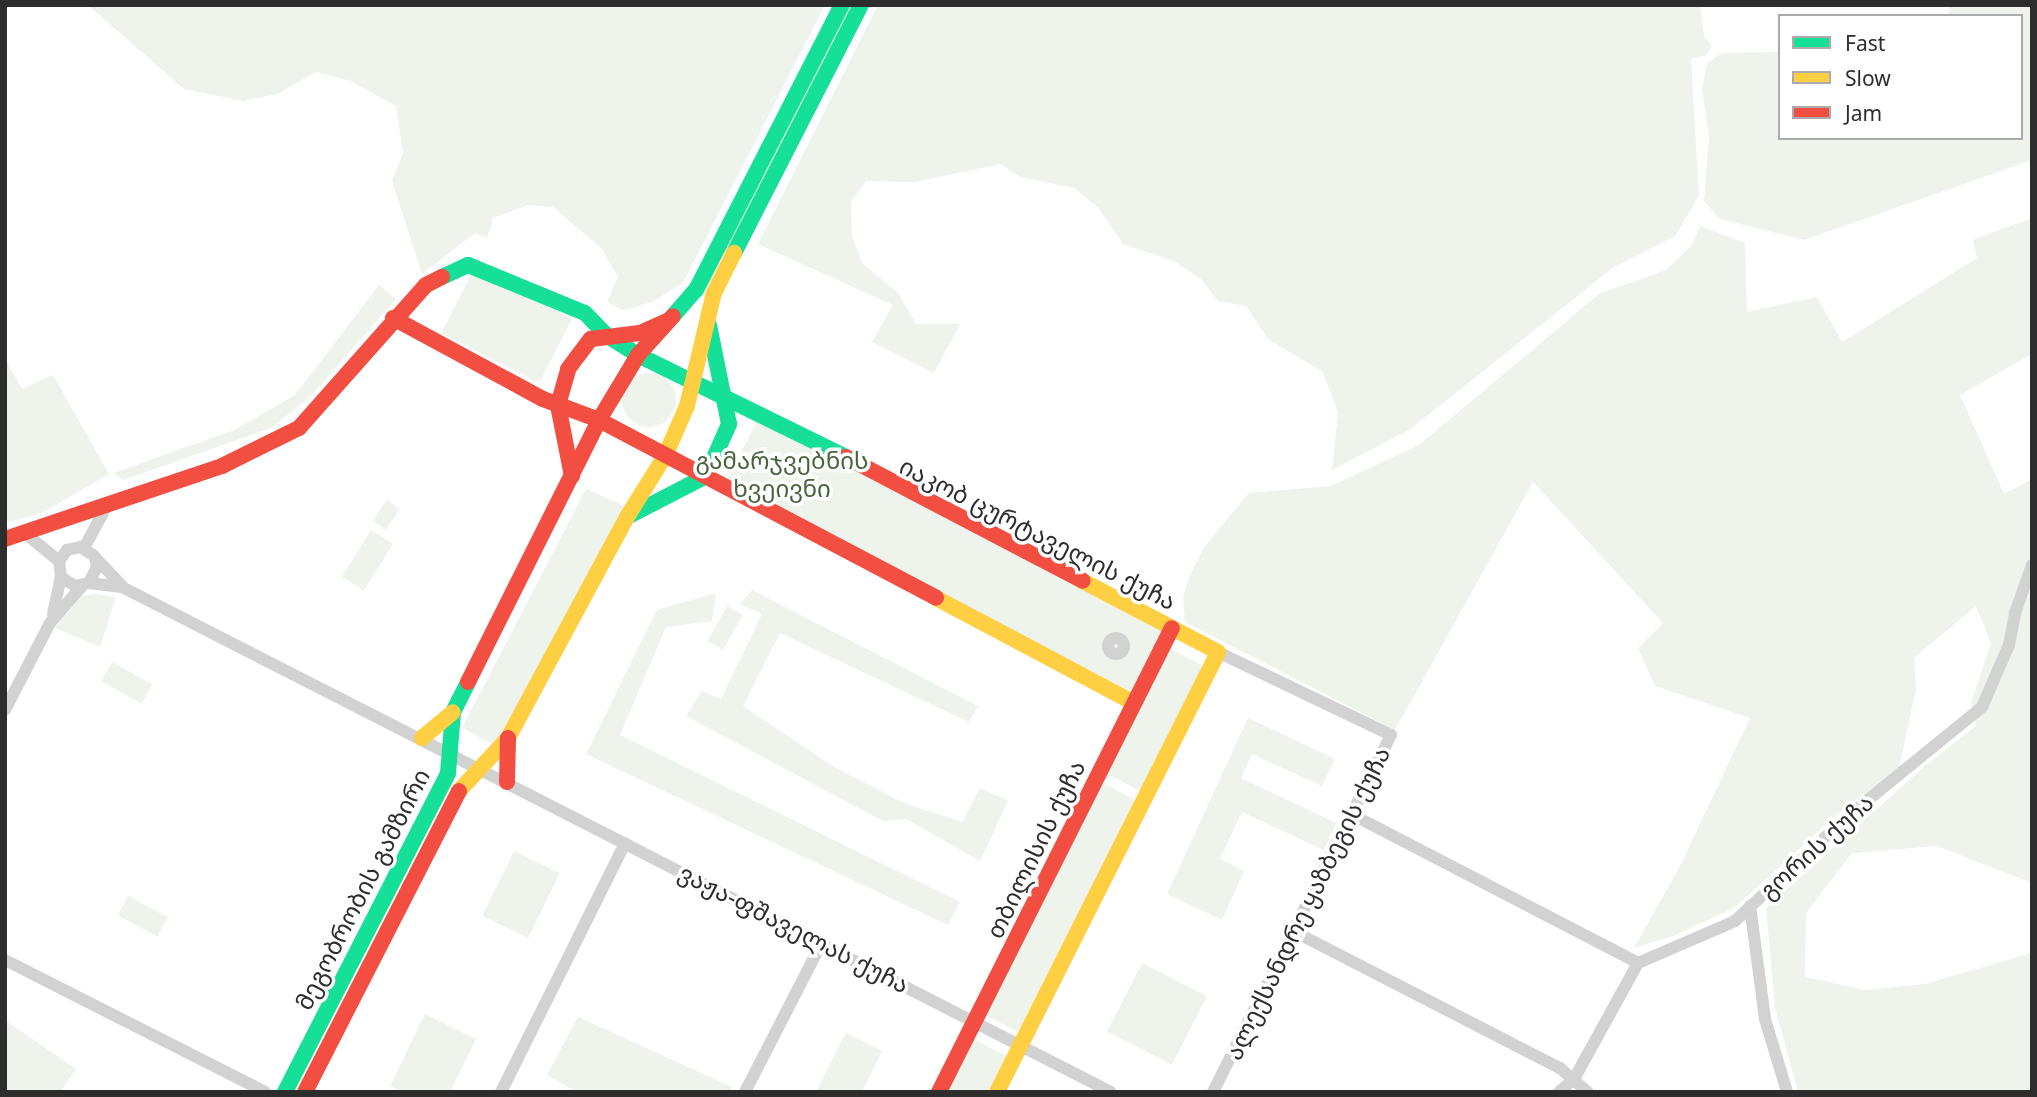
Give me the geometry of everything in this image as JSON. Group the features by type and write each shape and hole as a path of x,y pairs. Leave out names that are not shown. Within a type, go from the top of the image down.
{"main road":[{"name":"მეგობრობის გამზირი","path":"285,1092 448,773 453,712 599,420 638,355 696,290 842,5"},
{"name":"მეგობრობის გამზირი","path":"305,1092 455,798 477,766 508,738 627,517 679,429 714,293 861,5"},
{"name":"იაკობ ცურტაველის ქუჩა","path":"5,539 26,534 110,501 222,467 299,428 393,318 426,285 455,267 468,265 585,313 606,335 638,355 725,395 1219,652"},
{"path":"627,517 706,476 729,424 725,395 712,353 708,313"},
{"path":"393,318 558,405 599,420 1134,702"},
{"path":"572,477 558,405 568,369 578,353 592,339 640,332 673,318"},
{"name":"თბილისის ქუჩა","path":"939,1092 1172,628"},
{"path":"997,1092 1219,652"},
{"path":"422,738 453,712"},
{"path":"507,782 508,738"}],"street":[{"path":"84,548 110,501"},
{"path":"26,534 59,561"},
{"path":"50,624 61,577 59,561 67,550 84,548 122,587"},
{"path":"5,710 50,624 97,568 95,557"},
{"name":"გორის ქუჩა","path":"1638,963 1735,921 1848,816 1982,707 2010,645 2015,613 2032,565"},
{"path":"61,577 67,583 122,587"},
{"name":"ვაჟა-ფშაველას ქუჩა","path":"122,587 450,752 1111,1092"},
{"name":"ალექსანდრე ყაზბეგის ქუჩა","path":"1213,1092 1391,735 1219,652"},
{"path":"1351,814 1638,963 1574,1079 1559,1092"},
{"path":"501,1092 625,843"},
{"path":"1750,906 1765,1019 1787,1092"},
{"path":"1293,930 1574,1079 1588,1092"},
{"path":"744,1092 822,942"},
{"path":"5,960 265,1092"}],"green space":[{"path":"88,5 825,5 683,283 652,302 623,310 607,302 618,277 601,248 553,207 528,205 493,218 487,238 475,233 422,274 392,181 403,153 396,106 351,81 316,72 277,94 243,101 184,89"},
{"path":"878,5 1700,5 1704,36 1712,46 1705,56 1691,58 1699,196 1675,236 1614,267 1409,430 1332,470 1338,413 1323,372 1268,339 1246,306 1218,301 1202,280 1176,262 1123,244 1098,207 1074,188 1020,177 1001,164 914,182 866,181 851,202 852,237 863,264 898,293 916,324 960,324 934,373 872,342 893,305 758,244"},
{"path":"1950,5 2032,5 2032,160 1804,240 1720,219 1704,201 1709,136 1702,89 1707,63 1722,53 1778,52 1778,140 2023,140 2023,14 1945,14 1949,13"},
{"path":"2032,218 2032,354 1960,395 2004,494 2032,479 2032,883 1937,846 1852,853 1806,913 1805,977 1865,990 1925,984 2032,953 2032,1092 1798,1092 1775,1008 1766,908 1926,765 1976,726 1971,703 1991,643 1976,606 1914,658 1916,689 1899,768 1833,818 1734,908 1673,936 1634,948 1681,864 1750,718 1655,686 1638,648 1663,623 1533,482 1395,730 1185,622 1183,596 1190,575 1205,546 1249,493 1331,486 1419,445 1599,294 1666,270 1693,244 1700,226 1745,243 1747,312 1817,297 1842,342 1977,258 1973,240"},
{"path":"474,269 572,319 539,383 441,333"},
{"path":"379,285 396,299 309,398 271,428 123,480 114,473 234,430 295,395"},
{"path":"5,358 22,389 53,375 109,474 42,513 5,523"},
{"path":"649,373 668,381 676,400 668,419 649,427 630,419 622,400 630,381"},
{"name":"გამარჯვებნის ხვეივნი","path":"757,421 1163,628 1131,691 725,484"},
{"path":"586,489 629,508 498,747 462,728"},
{"path":"387,500 400,509 386,530 373,520"},
{"path":"371,530 393,544 364,590 342,577"},
{"path":"752,590 978,706 969,722 780,633 743,706 834,767 904,803 962,822 980,788 1008,801 980,861 906,819 883,821 686,716 702,691 721,699 762,614 740,604"},
{"path":"716,593 712,621 666,627 620,735 960,902 948,925 586,754 657,610"},
{"path":"96,594 116,597 100,647 55,628 82,596"},
{"path":"727,606 743,615 723,650 708,641"},
{"path":"1168,648 1204,666 1140,791 1104,773"},
{"path":"112,662 152,684 142,704 101,681"},
{"path":"1248,718 1335,759 1322,786 1252,754 1241,778 1336,823 1324,850 1242,812 1220,859 1244,871 1222,920 1167,894"},
{"path":"1102,783 1136,800 1018,1032 984,1015"},
{"path":"514,851 560,873 528,938 482,916"},
{"path":"128,896 168,917 157,937 118,915"},
{"path":"1142,963 1207,996 1172,1065 1107,1032"},
{"path":"425,1014 476,1039 450,1092 403,1092 390,1086"},
{"path":"578,1017 732,1087 730,1092 577,1092 547,1075"},
{"path":"5,1020 76,1069 60,1092 5,1092"},
{"path":"846,1033 882,1051 862,1092 816,1092"},
{"path":"974,1039 1006,1056 988,1092 947,1092"}],"traffic: fast":[{"path":"673,316 696,290 842,5"},
{"path":"734,253 861,5"},
{"path":"442,277 468,265 585,313 606,335 638,355 846,457"},
{"path":"627,517 706,476 729,424 709,325"},
{"path":"285,1092 448,773 453,712 468,682"}],"traffic: slow":[{"path":"459,791 508,738 627,517 665,456 687,406 714,293 734,253"},
{"path":"997,1092 1218,652 1083,581"},
{"path":"936,598 1134,703"},
{"path":"422,738 453,712"}],"traffic: jam":[{"path":"5,539 222,466 299,428 426,285 442,277"},
{"path":"468,682 599,420 638,355 673,316"},
{"path":"393,318 543,399 599,420 936,598"},
{"path":"572,476 558,405 568,369 591,339 640,333 667,321"},
{"path":"846,457 1083,581"},
{"path":"939,1092 1172,628"},
{"path":"507,782 508,738"},
{"path":"305,1092 459,791"}]}
